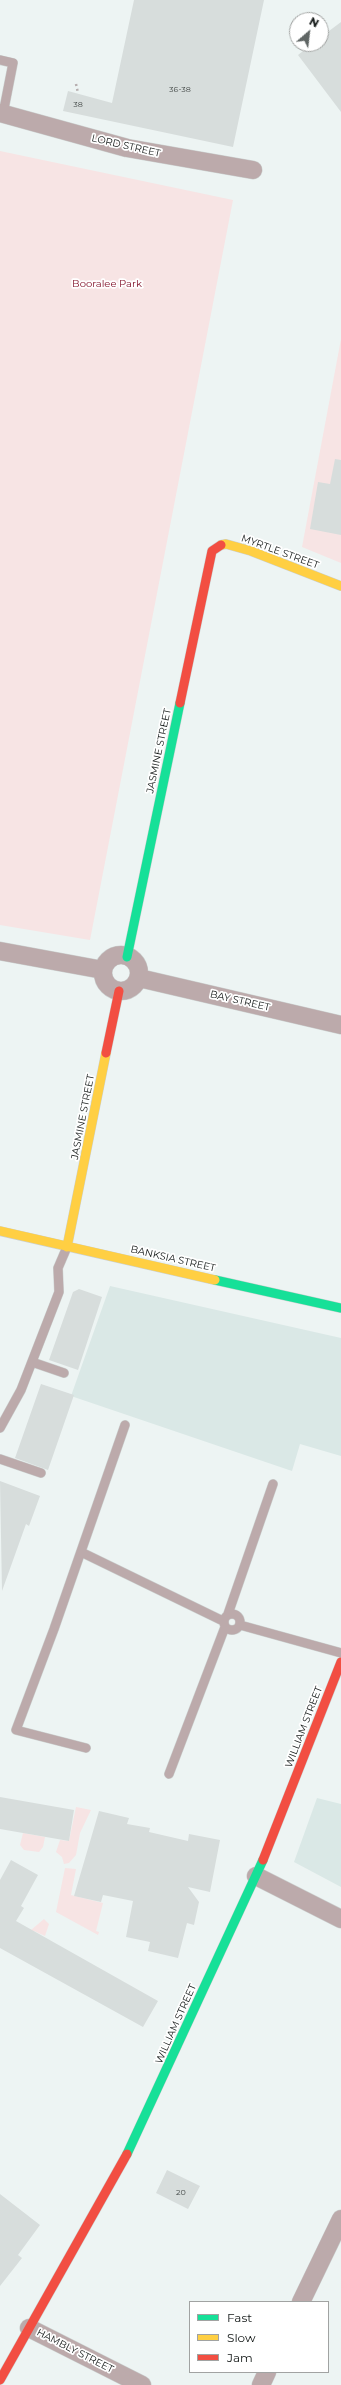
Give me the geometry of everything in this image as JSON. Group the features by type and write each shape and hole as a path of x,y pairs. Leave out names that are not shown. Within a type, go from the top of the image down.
{"street":[{"name":"LORD STREET","path":"1,114 127,148 253,170"},
{"name":"MYRTLE STREET","path":"212,551 218,546 226,544 251,551 341,586"},
{"name":"JASMINE STREET","path":"127,957 212,551"},
{"path":"0,951 104,970"},
{"path":"114,957 127,957 137,965 139,978 131,988 119,991 107,984 104,970 107,962 114,957"},
{"name":"BAY STREET","path":"139,978 341,1025"},
{"name":"JASMINE STREET","path":"67,1247 119,991"},
{"name":"BANKSIA STREET","path":"0,1231 341,1308"},
{"name":"WILLIAM STREET","path":"0,2380 130,2149 270,1846 341,1662"},
{"path":"256,1876 341,1919"},
{"path":"301,2301 341,2219"},
{"name":"HAMBLY STREET","path":"29,2328 142,2385"},
{"path":"261,2385 267,2373"}],"lane":[{"path":"0,60 13,63 1,114"},
{"path":"0,1428 21,1390 59,1292 58,1268 67,1247"},
{"path":"32,1362 64,1373"},
{"path":"86,1748 16,1730 81,1552 125,1425"},
{"path":"0,1459 40,1473"},
{"path":"169,1774 273,1484"},
{"path":"81,1552 225,1620 230,1630 237,1628 240,1625"},
{"path":"225,1620 234,1613 239,1617 240,1625"},
{"path":"240,1625 341,1653"}],"path":[{"path":"76,84 78,93"}],"shaded area":[{"path":"110,1286 341,1338 341,1456 300,1444 292,1471 71,1396"},
{"path":"317,1798 341,1804 341,1887 294,1862"}],"green space":[{"name":"Booralee Park","path":"0,151 233,200 90,940 0,925"},
{"path":"341,339 341,563 302,547"},
{"path":"76,1807 91,1810 80,1833 76,1855 69,1863 64,1864 62,1857 56,1852 60,1840 69,1841"},
{"path":"23,1833 45,1837 43,1847 39,1852 24,1850 20,1845"},
{"path":"65,1868 76,1869 71,1895 103,1903 96,1931 99,1932 98,1935 56,1912"},
{"path":"44,1919 49,1924 45,1936 34,1931 19,1958 31,1930"}],"building":[{"path":"134,0 264,0 233,147 63,111 68,91 112,103"},
{"path":"341,22 341,112 298,55 302,52 329,52 329,31"},
{"path":"335,459 341,460 341,535 310,529 318,482 330,484"},
{"path":"79,1289 102,1297 78,1370 49,1360 73,1292"},
{"path":"41,1384 74,1395 48,1470 15,1458"},
{"path":"0,1481 40,1496 29,1526 26,1524 2,1591"},
{"path":"0,1797 74,1810 69,1841 0,1829"},
{"path":"99,1811 129,1818 127,1824 150,1828 149,1832 188,1841 189,1834 220,1840 210,1892 188,1887 199,1902 194,1925 187,1923 178,1958 148,1951 150,1942 126,1937 133,1901 103,1895 101,1902 74,1896"},
{"path":"11,1860 38,1875 21,1906 24,1908 16,1921 158,2001 143,2027 0,1948 0,1880"},
{"path":"167,2170 200,2186 188,2209 156,2193"},
{"path":"0,2194 40,2225 18,2255 22,2258 0,2286"}],"traffic: fast":[{"path":"127,957 180,703"},
{"path":"215,1280 341,1308"},
{"path":"127,2154 263,1860"}],"traffic: slow":[{"path":"221,545 226,544 251,551 341,586"},
{"path":"67,1247 106,1053"},
{"path":"0,1231 215,1280"}],"traffic: jam":[{"path":"180,703 212,551 221,545"},
{"path":"106,1053 119,991"},
{"path":"263,1860 341,1662"},
{"path":"0,2380 127,2154"}]}
